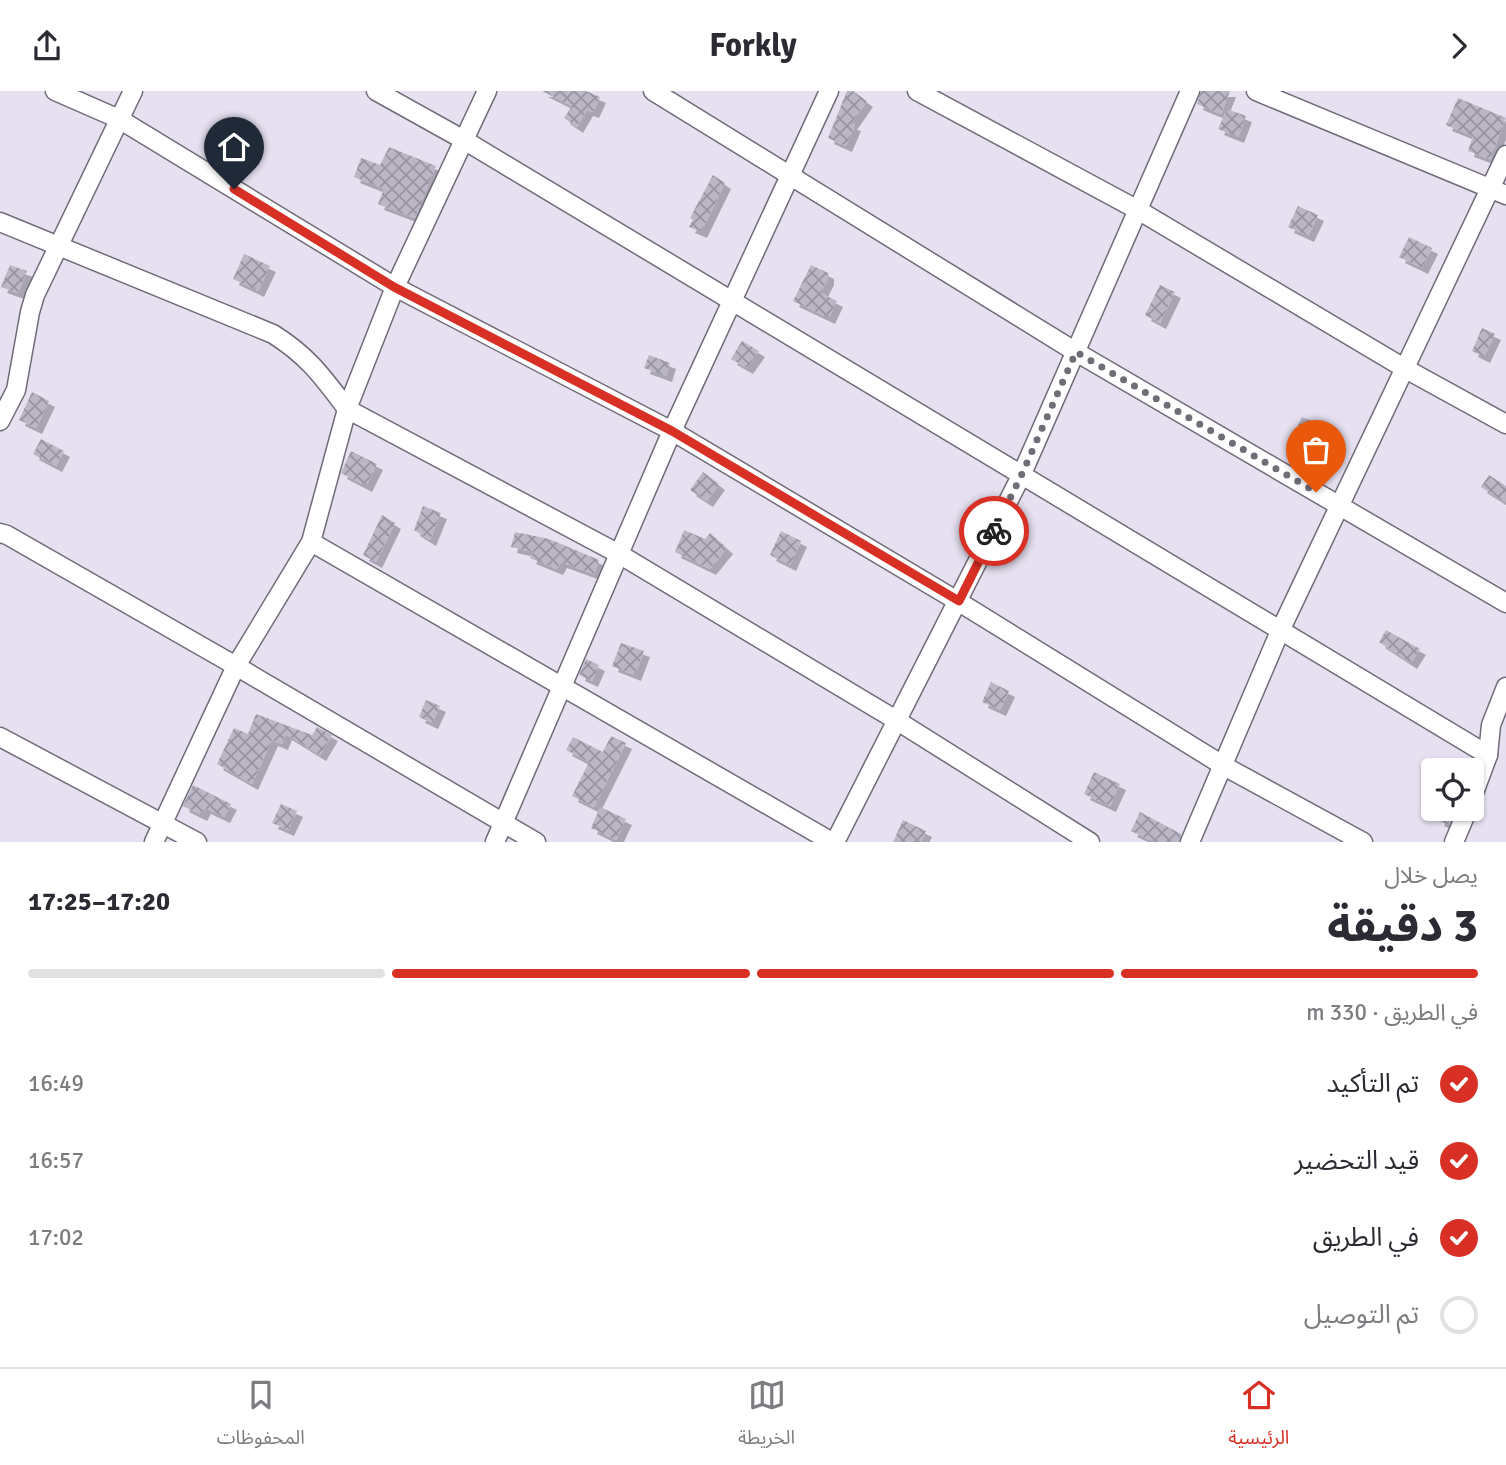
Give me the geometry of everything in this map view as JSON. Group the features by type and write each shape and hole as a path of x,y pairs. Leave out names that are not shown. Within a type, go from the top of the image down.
{"street":[{"path":"55,91 119,119 394,287 672,431 959,601 1224,766 1363,842"},
{"path":"0,421 16,390 30,312 132,91"},
{"path":"376,91 464,140 1488,755"},
{"path":"154,842 236,666 311,542 347,409 394,287 487,91"},
{"path":"653,91 1076,352 1506,603"},
{"path":"495,842 672,431 829,91"},
{"path":"917,91 1138,210 1404,368 1506,425"},
{"path":"311,542 833,842 1021,476 1190,91"},
{"path":"1256,91 1498,191"},
{"path":"1191,842 1280,631 1404,368 1498,191 1506,155"},
{"path":"0,222 273,334 295,348 314,366 347,409 619,554 896,720 1090,842"},
{"path":"0,533 236,666 536,842"},
{"path":"1484,766 1491,725 1506,687"},
{"path":"0,737 197,842"},
{"path":"1454,842 1463,821"}],"building":[{"path":"542,91 586,91 600,97 593,112 587,110 577,127 564,118 572,106"},
{"path":"847,91 853,91 867,101 851,124 855,125 846,146 828,138"},
{"path":"1201,91 1230,91 1221,114 1197,104"},
{"path":"1458,98 1506,118 1490,159 1468,151 1473,136 1446,125"},
{"path":"1227,109 1246,116 1238,137 1218,129"},
{"path":"389,147 436,166 415,218 378,204 384,189 354,177 361,158 380,165"},
{"path":"713,175 725,183 701,232 689,227 693,220 690,218"},
{"path":"1298,206 1318,215 1308,236 1288,227"},
{"path":"1409,237 1432,248 1422,268 1399,257"},
{"path":"244,254 270,266 258,291 233,279"},
{"path":"10,265 27,271 18,293 1,287"},
{"path":"811,265 828,273 821,293 837,301 829,318 793,301"},
{"path":"1160,285 1175,292 1160,323 1145,315"},
{"path":"1482,328 1495,334 1484,357 1472,351"},
{"path":"742,341 759,351 747,368 731,359"},
{"path":"649,355 670,363 666,376 644,368"},
{"path":"32,392 49,401 36,428 19,420"},
{"path":"1302,417 1322,426 1312,448 1292,438"},
{"path":"41,439 64,451 56,466 33,454"},
{"path":"351,451 377,464 366,486 341,473"},
{"path":"703,472 719,484 707,501 690,490"},
{"path":"1489,475 1506,486 1506,503 1481,487"},
{"path":"423,506 441,513 430,540 414,530"},
{"path":"382,515 395,523 376,562 363,555"},
{"path":"684,530 705,539 710,533 727,548 710,569 675,552"},
{"path":"781,531 801,541 790,565 770,555"},
{"path":"515,532 549,539 599,560 594,574 561,562 557,569 530,558 533,552 511,547"},
{"path":"1386,630 1420,649 1411,663 1379,642"},
{"path":"621,643 644,651 635,675 612,666"},
{"path":"586,659 599,665 592,681 579,675"},
{"path":"991,682 1009,691 1000,710 982,702"},
{"path":"426,700 440,706 432,723 419,717"},
{"path":"256,714 312,735 317,727 332,735 320,755 286,734 282,744 272,740 252,784 217,764 234,728 248,734"},
{"path":"611,736 626,743 594,807 572,796 589,762 566,750 573,737 603,752"},
{"path":"1094,772 1120,784 1110,806 1084,794"},
{"path":"193,785 231,804 224,817 205,808 201,815 183,806"},
{"path":"281,804 297,811 288,830 272,823"},
{"path":"600,807 626,819 616,840 591,828"},
{"path":"1140,812 1181,834 1179,842 1155,842 1131,831"},
{"path":"903,820 926,831 921,842 893,842"}],"way so far":[{"path":"994,531 1076,352 1316,492"}],"route":[{"path":"234,189 394,287 672,431 959,601 994,531"}]}
